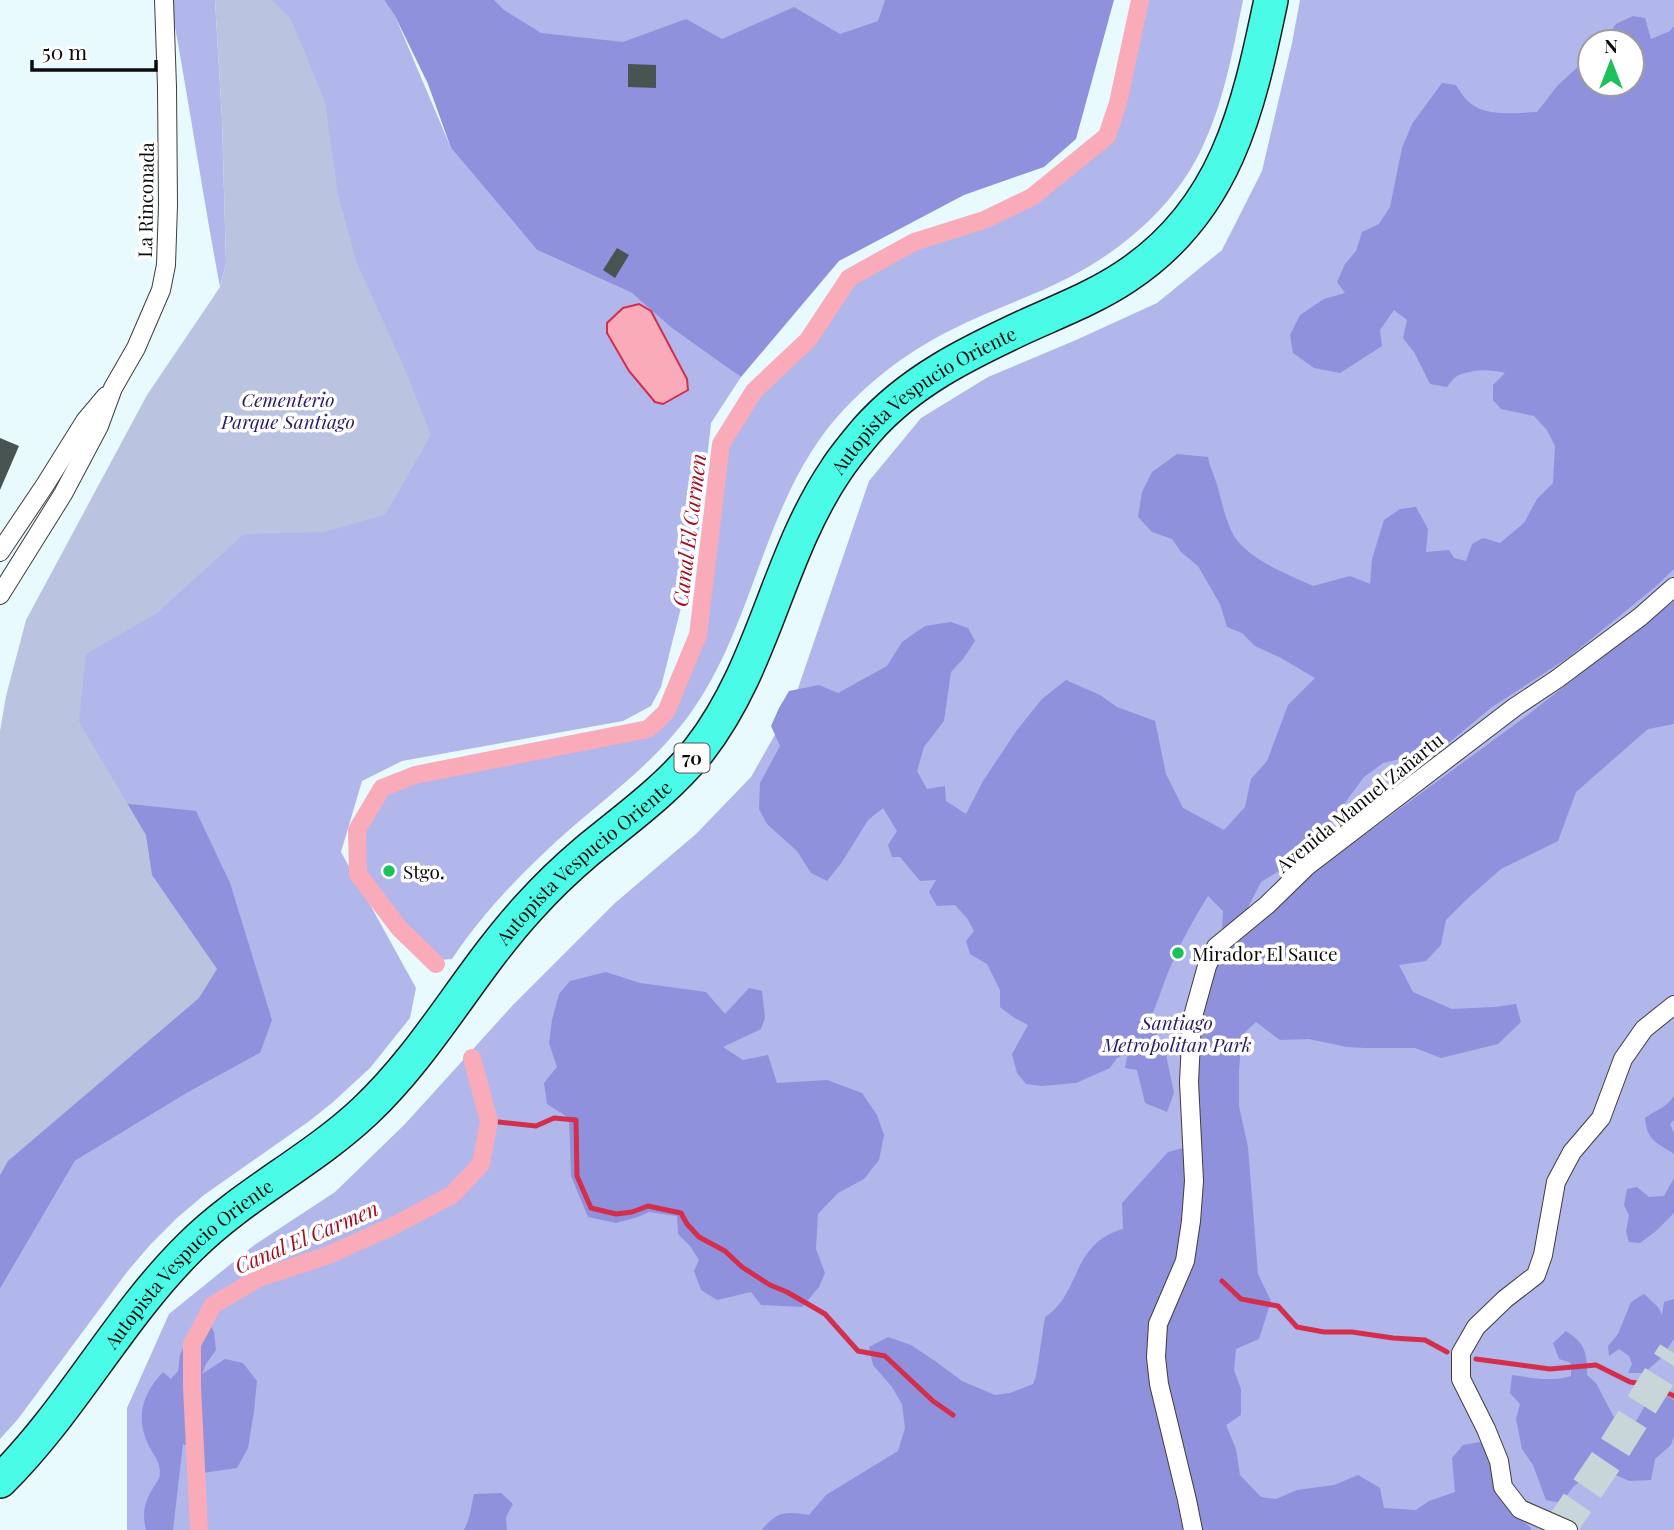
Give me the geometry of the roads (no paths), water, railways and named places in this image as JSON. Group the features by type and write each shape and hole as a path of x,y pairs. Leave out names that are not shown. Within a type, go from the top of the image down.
{"highway":[{"name":"Autopista Vespucio Oriente","path":"0,1481 47,1429 140,1303 181,1256 223,1217 327,1143 370,1106 407,1067 489,954 533,903 576,860 659,792 693,757 741,683 801,535 825,488 875,421 899,399 939,370 981,347 1097,293 1130,274 1190,218 1219,174 1237,134 1253,82 1271,0"}],"street":[{"name":"La Rinconada","path":"0,595 63,494 99,426 113,388 136,348 161,290 166,265 168,205 164,0"},
{"name":"La Rinconada","path":"0,552 85,421 113,388"},
{"path":"12,532 33,544"},
{"name":"Avenida Manuel Zañartu","path":"1193,1530 1159,1384 1156,1357 1158,1324 1185,1261 1191,1221 1194,1181 1189,1082 1192,1020 1207,966 1216,947 1257,914 1307,866 1496,720 1557,679 1640,617 1674,587"},
{"path":"1567,1530 1520,1509 1503,1487 1499,1461 1461,1379 1461,1353 1476,1327 1505,1299 1536,1275 1543,1255 1556,1182 1572,1152 1601,1118 1623,1059 1644,1029 1674,1005"}],"waterway":[{"name":"Canal El Carmen","path":"436,964 399,928 358,874 357,830 382,788 415,775 648,729 666,712 698,635 721,444 754,391 808,340 849,278 914,242 984,220 1032,197 1107,136 1118,103 1140,0"},
{"name":"Canal El Carmen","path":"199,1530 192,1344 213,1305 259,1278 326,1256 391,1227 452,1195 481,1164 489,1121 472,1058"},
{"path":"489,1121 536,1126 554,1118 576,1120 577,1176 591,1208 616,1214 648,1206 681,1213 699,1237 725,1251 742,1267 770,1285 825,1314 858,1351 885,1356 933,1401 953,1415"},
{"path":"1222,1281 1241,1299 1278,1306 1297,1327 1324,1332 1352,1332 1425,1340 1447,1352"},
{"path":"1476,1359 1550,1369 1596,1365 1630,1382 1650,1385 1674,1396"}],"tunnel":[{"path":"1559,1530 1674,1353"}],"place":[{"name":"Stgo.","path":"389,871"},
{"name":"Mirador El Sauce","path":"1178,953"}],"park label":[{"name":"Cementerio Parque Santiago","path":"288,410"},
{"name":"Santiago Metropolitan Park","path":"1177,1033"}]}
